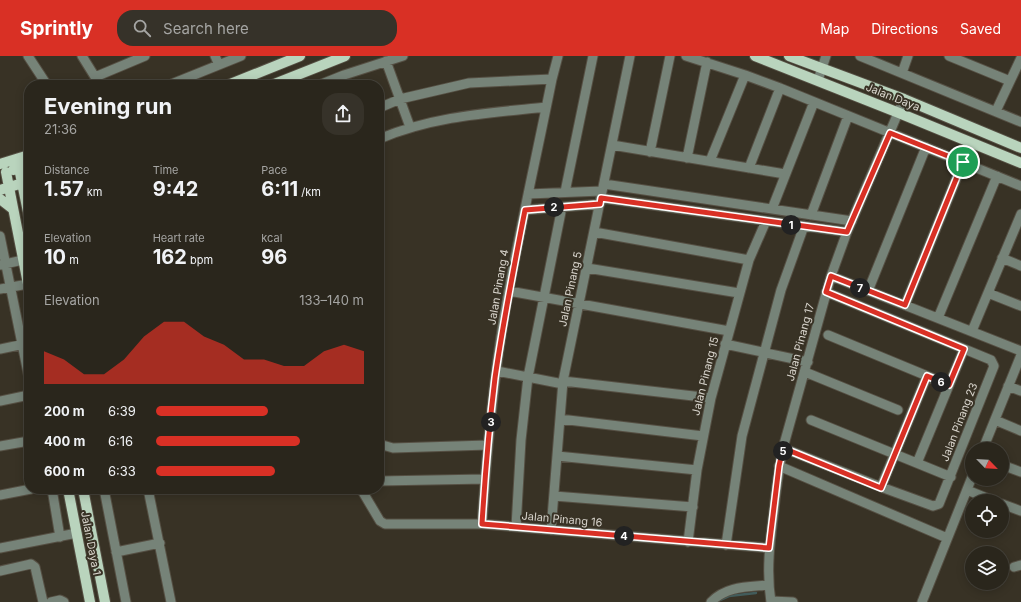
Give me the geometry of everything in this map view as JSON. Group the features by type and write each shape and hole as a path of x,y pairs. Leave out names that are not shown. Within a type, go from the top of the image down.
{"main road":[{"path":"240,80 300,56"},
{"path":"285,80 345,56"},
{"name":"Jalan Daya","path":"755,56 818,80 1021,163"},
{"name":"Jalan Daya","path":"789,56 904,100 1021,148"},
{"path":"2,170 24,158"},
{"path":"2,170 24,166"},
{"path":"19,168 24,178"},
{"path":"2,170 5,189 13,209 24,265"},
{"path":"5,189 24,183"},
{"path":"0,199 13,209"},
{"name":"Jalan Daya 1","path":"69,494 90,602"},
{"name":"Jalan Daya 1","path":"84,494 105,602"}],"street":[{"path":"28,56 44,80"},
{"path":"82,56 97,80"},
{"path":"95,77 145,56"},
{"path":"214,56 219,65"},
{"path":"182,80 241,56"},
{"path":"332,80 402,56"},
{"name":"Jalan Pinang 4","path":"482,524 488,445 509,290 546,107 558,56"},
{"path":"565,192 593,56"},
{"name":"Jalan Pinang 5","path":"551,530 563,382 630,56"},
{"path":"650,152 670,56"},
{"path":"686,56 780,88 1021,186"},
{"path":"818,80 826,56"},
{"path":"860,56 870,58 902,73 1021,122"},
{"path":"902,73 908,56"},
{"path":"949,56 1010,81"},
{"path":"996,111 1021,58"},
{"path":"386,61 410,127"},
{"path":"686,158 707,62"},
{"path":"710,161 745,75"},
{"path":"384,106 400,99 469,83 552,79"},
{"path":"749,168 780,88"},
{"name":"Jalan Pinang 17","path":"771,602 768,585 769,548 779,466 783,448 831,276 847,232 904,100"},
{"path":"772,209 814,102"},
{"path":"384,137 410,127 473,114 546,107"},
{"path":"811,215 848,116"},
{"path":"612,145 785,174"},
{"path":"868,291 926,147"},
{"path":"905,305 963,162"},
{"path":"938,318 997,176"},
{"path":"528,194 565,192 602,194 772,209 852,221"},
{"path":"525,210 562,207 602,194 766,221 847,232"},
{"path":"516,527 521,440 528,377 562,207"},
{"path":"972,332 1002,258 1019,224 1021,214"},
{"name":"Jalan Pinang 15","path":"688,542 697,470 711,398 749,260 766,221"},
{"path":"726,545 742,436 781,290 804,226"},
{"path":"594,232 749,260"},
{"path":"0,236 2,265 10,287 24,340"},
{"path":"1002,258 1021,266"},
{"path":"2,265 23,260"},
{"path":"587,268 739,293"},
{"path":"831,276 1021,351"},
{"path":"0,289 24,286"},
{"path":"509,290 729,331"},
{"name":"Jalan Pinang 23","path":"783,448 881,488 935,506 939,504 951,476 994,366 991,360 826,292"},
{"path":"988,293 1021,306"},
{"path":"828,335 949,385"},
{"path":"0,349 24,344"},
{"path":"725,344 808,362"},
{"path":"916,462 964,349"},
{"path":"986,442 1021,355"},
{"path":"497,371 563,382 711,398"},
{"path":"805,372 898,410"},
{"path":"881,488 927,376"},
{"path":"1008,386 1021,391"},
{"path":"0,401 24,396"},
{"path":"560,419 703,436"},
{"path":"810,420 951,476"},
{"path":"995,420 1021,431"},
{"path":"0,446 24,442"},
{"path":"384,445 393,448 488,445"},
{"path":"557,456 697,470"},
{"path":"779,466 947,538"},
{"path":"1009,468 1021,472"},
{"path":"384,481 485,479"},
{"path":"922,602 969,486"},
{"path":"0,495 24,490"},
{"path":"967,490 977,494"},
{"path":"53,494 60,537"},
{"path":"105,494 126,602"},
{"path":"149,494 171,602"},
{"name":"Jalan Pinang 16","path":"363,494 381,523 385,524 482,524 769,548"},
{"path":"554,496 693,507"},
{"path":"1009,507 1021,511"},
{"path":"0,548 77,533"},
{"path":"116,552 160,543"},
{"path":"0,572 31,564 33,565 35,567 43,602"},
{"path":"711,602 717,596 728,590 768,585"},
{"path":"51,602 60,600 64,602"},
{"path":"771,602 793,602"}],"waterway":[{"path":"718,601 729,596 756,593"}],"route":[{"path":"890,133 963,162 905,305 831,276 826,292 964,349 949,385 927,376 881,488 783,448 779,466 769,548 482,524 495,378 509,290 525,210 600,204 601,198 847,232 890,133"}]}
